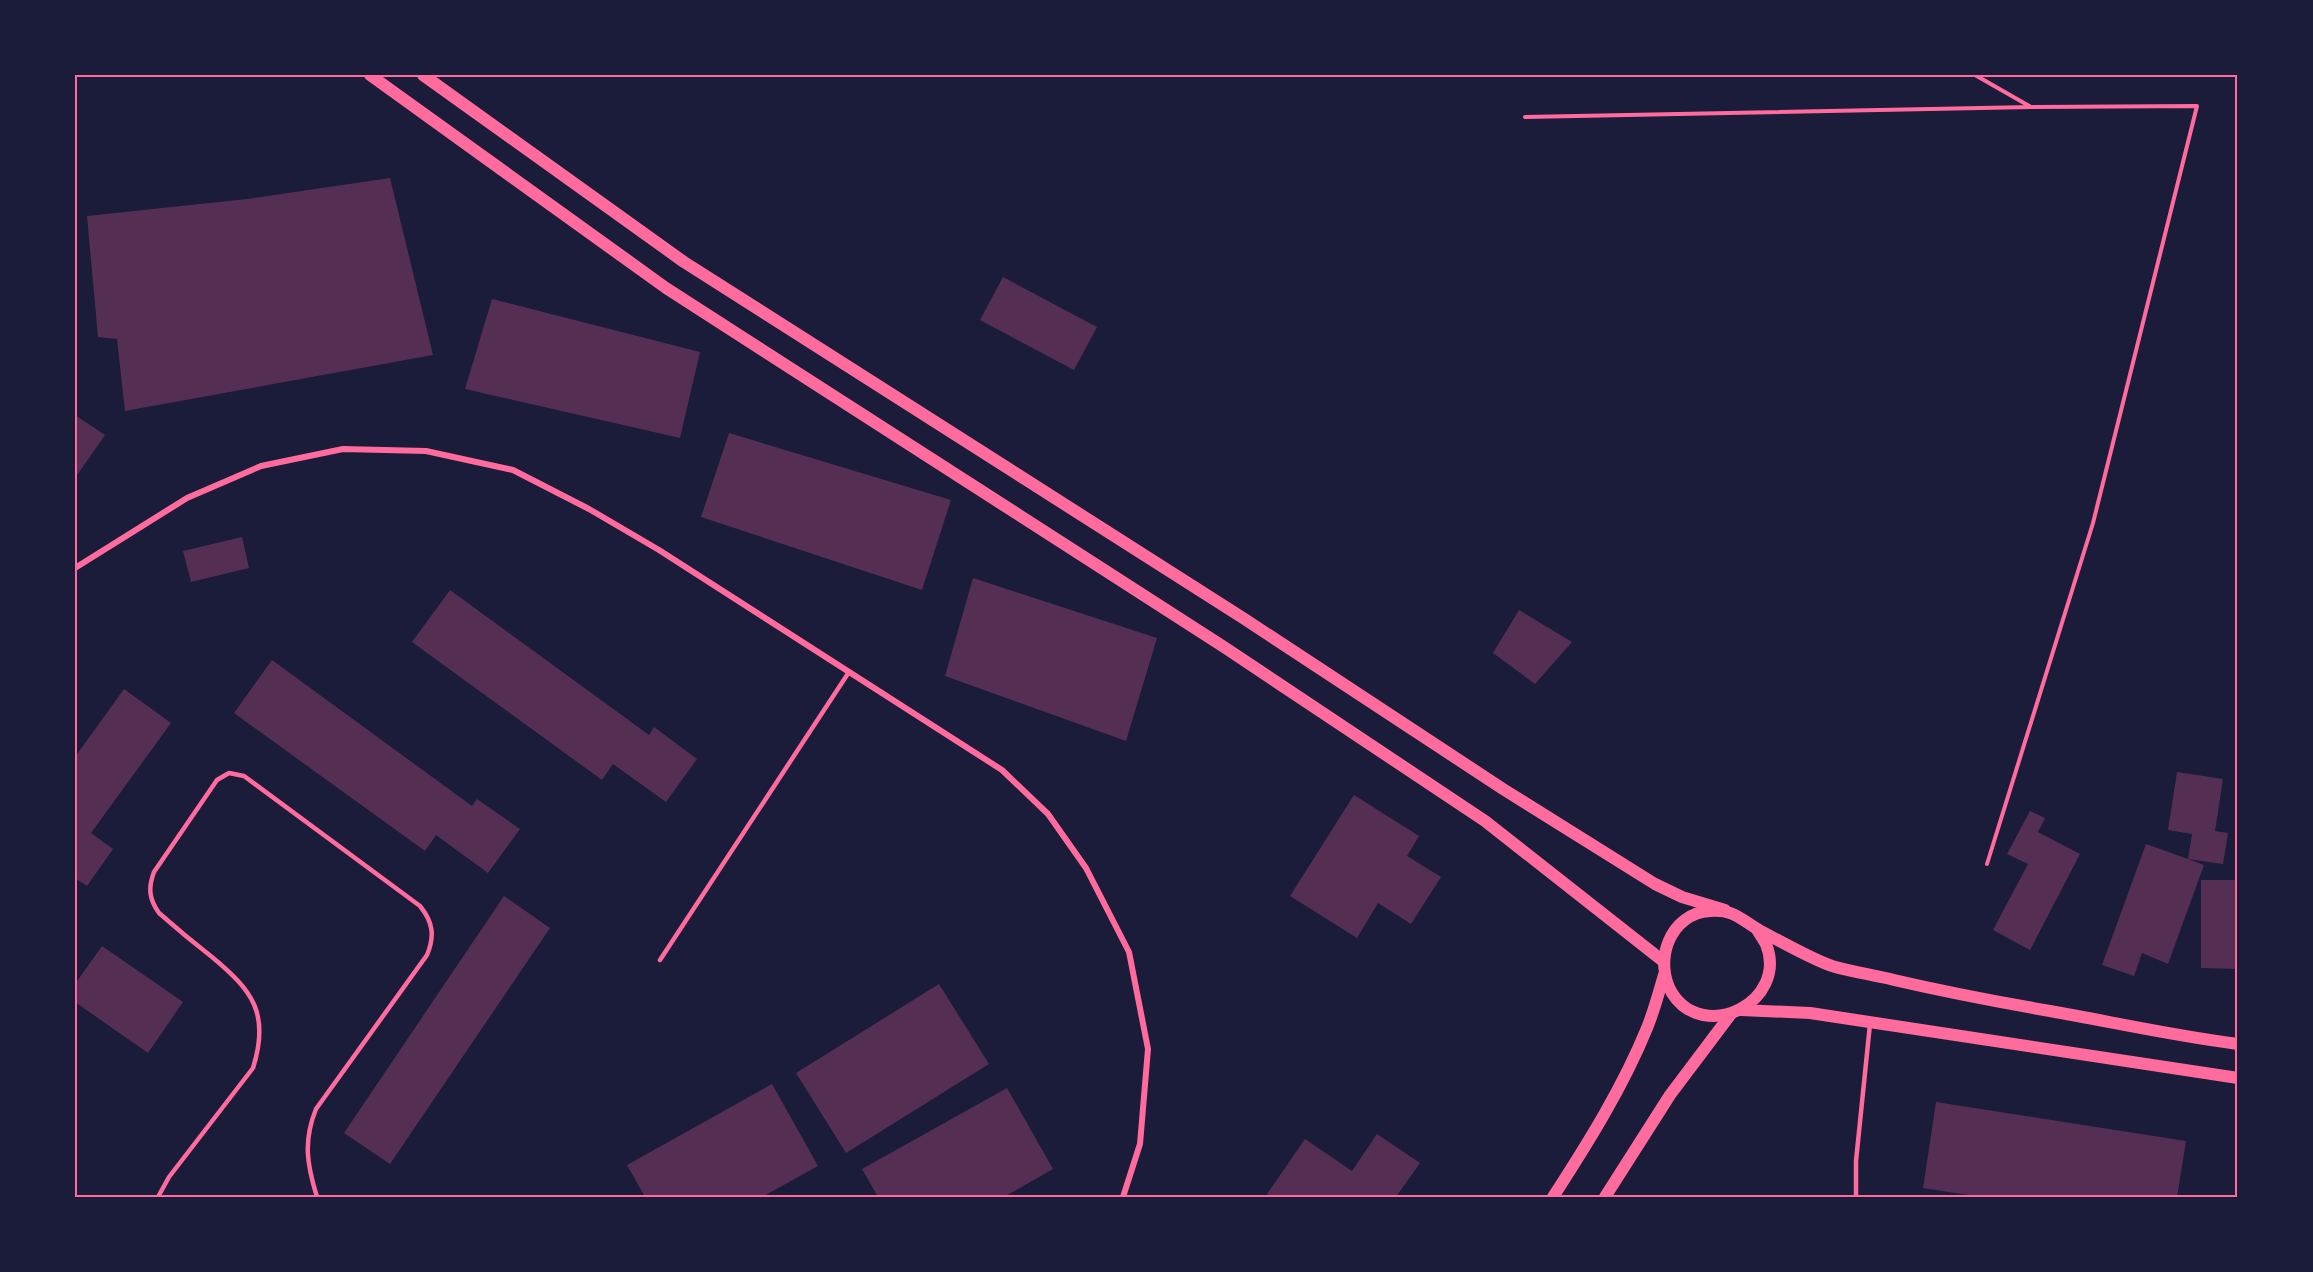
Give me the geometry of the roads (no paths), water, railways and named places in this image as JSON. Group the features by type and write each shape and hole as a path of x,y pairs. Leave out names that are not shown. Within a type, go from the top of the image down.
{"main road":[{"path":"370,75 666,288 1233,654 1485,821 1663,961"},
{"path":"423,75 684,262 1243,618 1503,789 1655,884 1682,897 1742,917 1756,928 1831,965 1964,996 2238,1044"},
{"path":"1725,910 1707,910 1690,916 1676,928 1667,944 1663,961 1664,975 1673,994 1690,1009 1710,1016 1736,1012 1810,1013 2238,1078"},
{"path":"1605,1197 1670,1095 1736,1012 1756,999 1766,982 1769,963 1766,945 1756,928"},
{"path":"1554,1197 1586,1146 1629,1067 1648,1026 1664,975"}],"street":[{"path":"75,568 187,498 261,466 343,449 426,451 513,470 589,509 659,550 1002,770 1047,814 1086,868 1129,952 1148,1049 1140,1144 1123,1197"}],"lane":[{"path":"660,960 849,672"},
{"path":"158,1197 169,1177 253,1068 259,1050 260,1031 257,1012 250,994 238,979 159,913 152,904 149,893 154,872 217,780 229,772 244,776 420,906 428,916 432,929 432,942 427,955 316,1109 307,1139 306,1155 317,1197"},
{"path":"1856,1197 1856,1161 1870,1022"}]}
